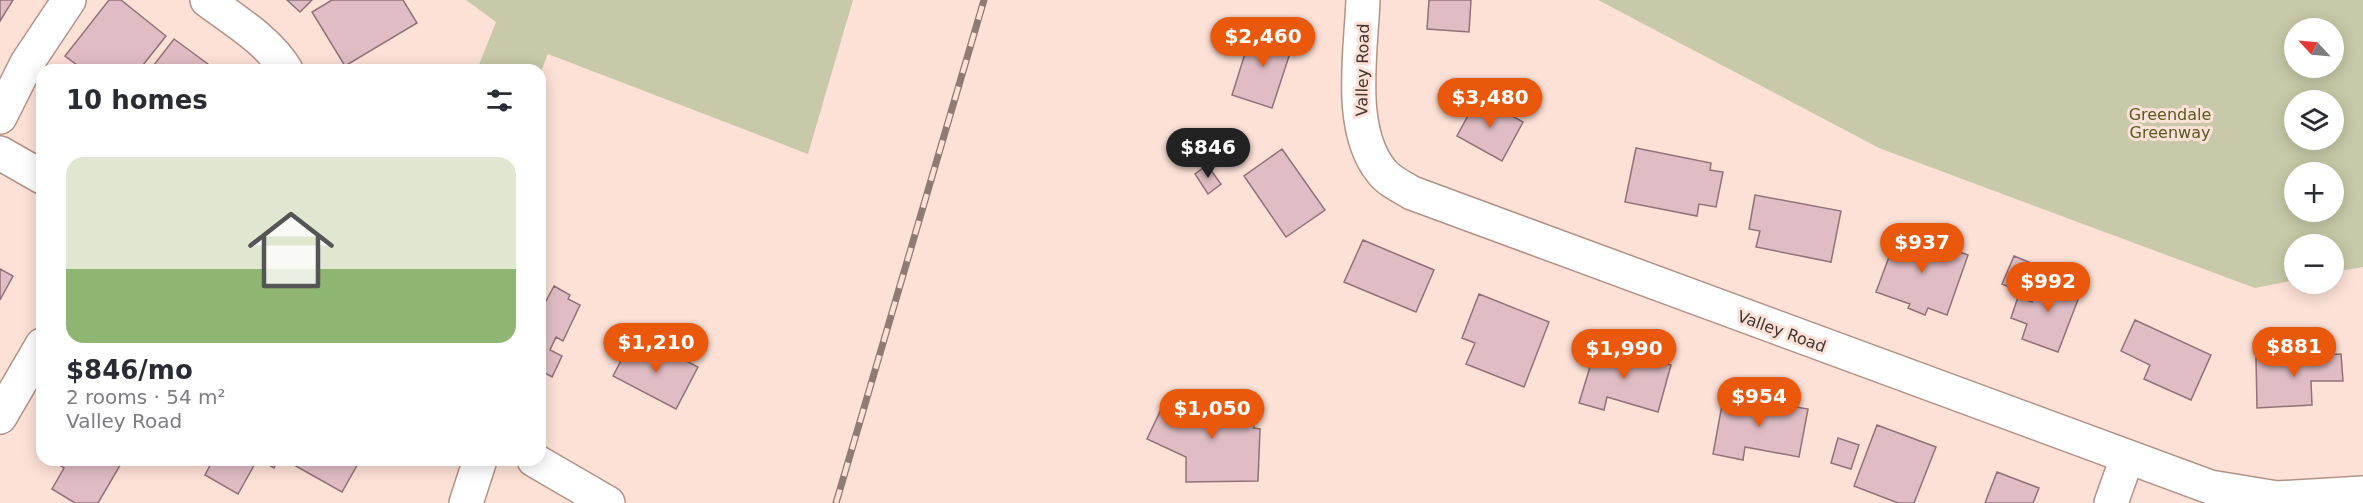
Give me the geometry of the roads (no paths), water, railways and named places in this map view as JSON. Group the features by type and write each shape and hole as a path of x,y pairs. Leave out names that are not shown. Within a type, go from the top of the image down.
{"street":[{"path":"0,117 32,53 69,0"},
{"path":"207,0 259,39 282,64"},
{"name":"Valley Road","path":"1363,0 1360,95 1362,134 1373,160 1383,174 1395,183 1432,202 2210,487 2254,496 2298,499 2363,493"},
{"path":"0,153 36,174"},
{"path":"0,417 36,355"},
{"path":"2111,503 2127,458"},
{"path":"466,503 478,466"},
{"path":"544,466 608,503"}],"railway":[{"path":"836,503 984,0"}],"park label":[{"name":"Greendale Greenway","path":"2170,123"}]}
